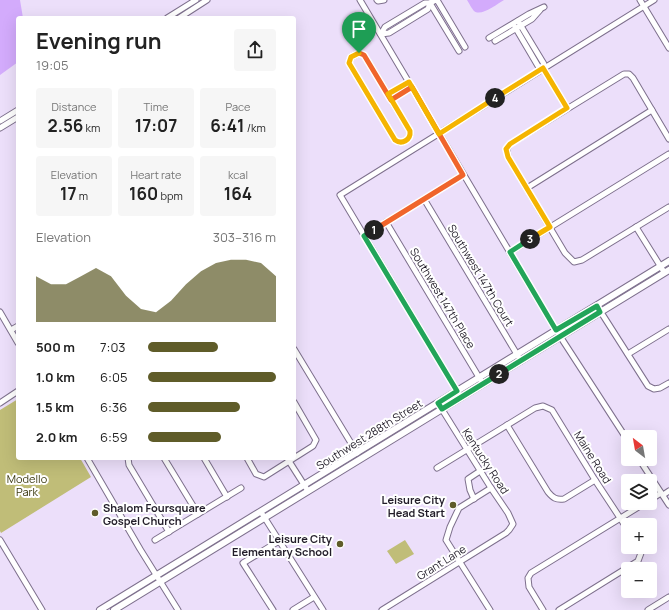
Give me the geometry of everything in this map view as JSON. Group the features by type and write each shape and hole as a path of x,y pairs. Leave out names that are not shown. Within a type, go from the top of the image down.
{"main road":[{"name":"Southwest 288th Street","path":"114,610 158,578 261,512 669,261"},
{"name":"Southwest 288th Street","path":"100,610 265,518 667,271"}],"street":[{"path":"180,16 196,0"},
{"path":"172,16 207,0"},
{"path":"360,0 560,337 621,430"},
{"path":"377,0 384,0"},
{"path":"380,34 385,28 425,3 437,0 465,48"},
{"path":"640,0 669,46"},
{"path":"457,391 340,195 654,0"},
{"path":"430,2 459,51"},
{"path":"517,25 538,66 543,68 567,108"},
{"path":"489,38 517,25"},
{"path":"495,41 517,25"},
{"path":"359,53 364,55 388,94 410,131 411,135 409,139 402,142 395,140 349,63 351,57 359,53"},
{"path":"669,139 633,78 629,74 624,74 510,144 506,149 508,157 565,253 574,262 582,260 669,207"},
{"path":"388,94 409,82"},
{"path":"391,100 412,87"},
{"path":"526,188 652,110"},
{"path":"0,121 16,113"},
{"path":"0,128 16,114"},
{"path":"510,252 669,154"},
{"path":"364,236 463,175"},
{"name":"Southwest 147th Court","path":"424,199 521,361"},
{"name":"Southwest 147th Place","path":"386,222 483,384"},
{"path":"636,227 660,266 667,271"},
{"path":"597,306 648,386 654,390 669,383"},
{"path":"0,312 16,339"},
{"path":"11,330 16,327"},
{"path":"628,354 669,329"},
{"path":"296,352 356,453"},
{"path":"0,402 16,392"},
{"name":"Kentucky Road","path":"438,403 508,513 513,524 509,530"},
{"path":"296,405 316,440 313,446 296,456"},
{"name":"Maine Road","path":"507,425 535,408 543,406 552,410 620,518"},
{"path":"437,468 507,425 553,498 558,500 564,499 595,480"},
{"path":"88,460 178,610"},
{"path":"128,460 129,465 169,532"},
{"path":"165,460 198,514"},
{"path":"205,460 227,497"},
{"path":"248,460 256,474 264,477 288,460 308,491"},
{"path":"644,466 669,505"},
{"path":"474,499 470,490 468,479 480,470"},
{"path":"155,540 241,488"},
{"path":"490,610 446,540 459,508 491,488"},
{"path":"657,496 669,491"},
{"path":"543,610 529,586 528,578 531,573 633,510"},
{"path":"261,512 324,610"},
{"name":"Grant Lane","path":"383,610 506,534 509,530"},
{"path":"0,536 0,540 42,610"},
{"path":"273,610 243,564 279,541"},
{"path":"559,610 638,561 640,554"},
{"path":"293,610 314,596"},
{"path":"648,610 669,597"}],"green space":[{"name":"Modello Park","path":"16,400 16,460 81,460 91,477 1,533 0,531 0,410"},
{"path":"405,540 414,554 396,564 387,551"}],"shaded area":[{"path":"0,0 20,0 23,16 16,16 16,63 0,75"},
{"path":"467,0 504,0 485,11 477,12 473,10"}],"place":[{"name":"Leisure City Head Start","path":"453,505"},
{"name":"Shalom Foursquare Gospel Church","path":"95,513"},
{"name":"Leisure City Elementary School","path":"340,544"}],"route":[{"path":"359,53 351,57 349,63 395,140 399,142 409,139 411,135 410,131 388,94 409,82 412,87 439,134 543,68 567,108 510,144 506,149 508,157 550,227 510,252 556,330 597,306 600,312 442,409 438,403 457,391 364,236 463,175 439,134 412,87 391,100 364,55 359,53"}]}
